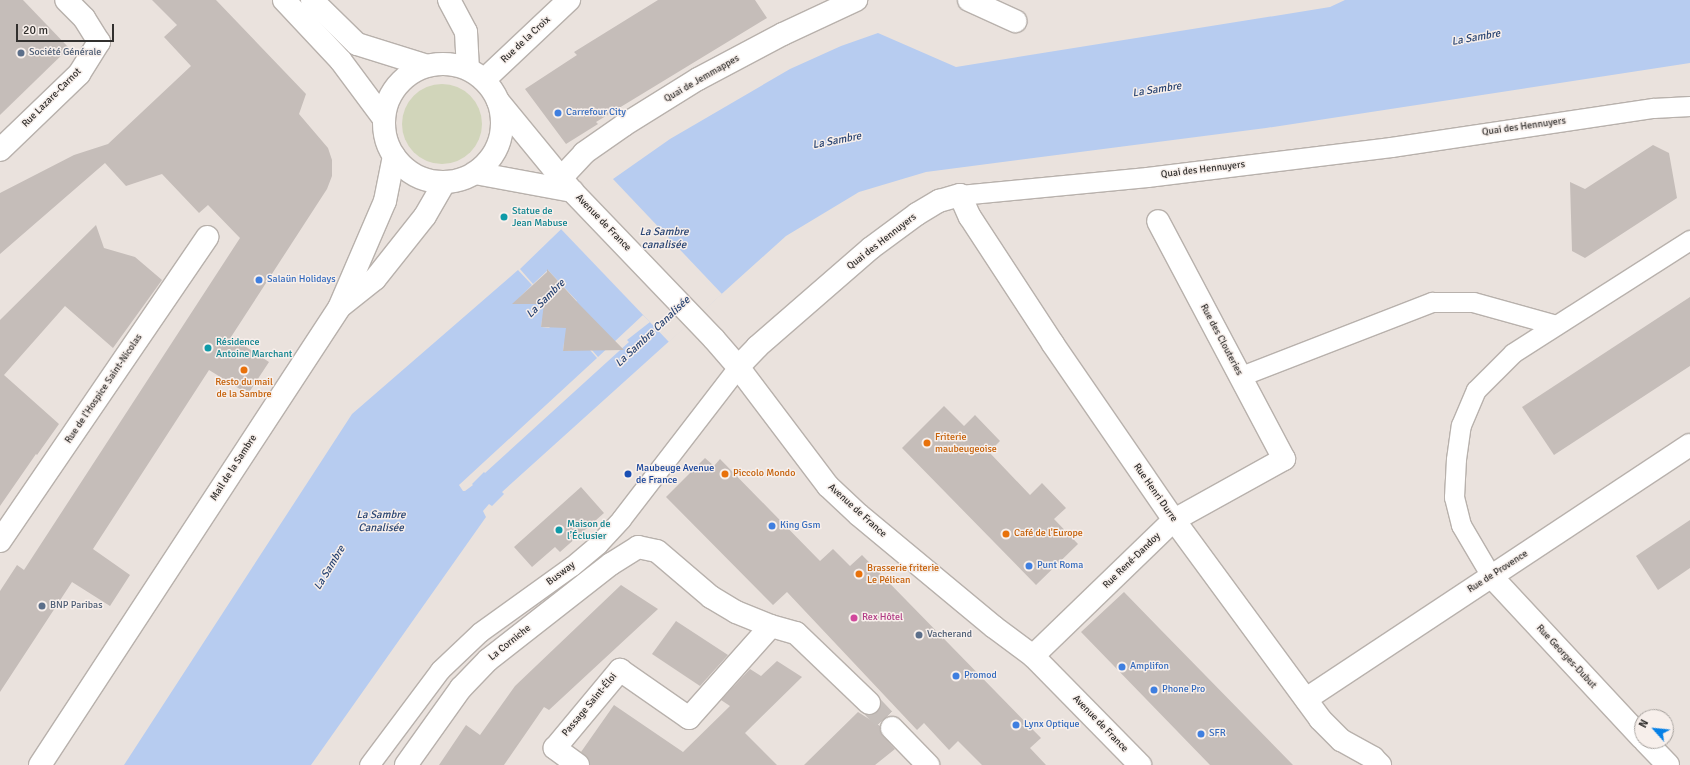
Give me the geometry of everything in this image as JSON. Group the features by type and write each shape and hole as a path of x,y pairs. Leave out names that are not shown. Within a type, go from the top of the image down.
{"street":[{"name":"Rue Lazare-Carnot","path":"0,150 79,74 99,42 84,18 66,0"},
{"path":"284,0 341,62 384,120"},
{"path":"312,0 357,44 426,66"},
{"path":"449,0 466,32 476,75"},
{"name":"Rue de la Croix","path":"476,75 569,0"},
{"name":"Quai de Jemmappes","path":"570,188 584,153 624,125 698,80 783,34 856,0"},
{"path":"969,0 1015,21"},
{"path":"441,64 455,65 476,75 498,101 502,121 499,141 490,159 475,173 461,180 446,182 426,180 414,174 394,156 386,139 384,120 388,102 397,86 410,74 426,66 441,64"},
{"name":"Avenue de France","path":"498,101 570,188 704,329 738,367 828,486 859,515 994,627 1033,656 1140,765"},
{"name":"Mail de la Sambre","path":"40,765 339,308 385,201 394,156"},
{"path":"475,173 570,188"},
{"path":"339,308 375,279 425,216 446,182"},
{"name":"Quai des Hennuyers","path":"738,367 757,347 872,248 917,214 939,202 960,195"},
{"name":"Rue Henri Durre","path":"960,195 970,217 1174,520 1320,719 1341,740 1373,758 1380,765"},
{"name":"Rue des Clouteries","path":"1158,221 1284,459"},
{"name":"Rue de l'Hospice Saint-Nicolas","path":"0,541 207,237"},
{"name":"Rue de Provence","path":"1306,699 1690,445"},
{"name":"Rue René-Dandoy","path":"1033,656 1174,520 1284,459"},
{"name":"La Corniche","path":"406,765 461,688 488,660 610,564 638,547 657,551 711,597 736,612 771,626"},
{"name":"Rue Georges-Dubut","path":"1491,576 1634,729"},
{"path":"771,626 796,633 869,703"},
{"name":"Passage Saint-Éloi","path":"578,765 555,748 620,670 689,718 771,626"},
{"path":"892,728 928,765"},
{"path":"1653,749 1668,765"}],"lane":[{"name":"Quai des Hennuyers","path":"960,195 1147,177 1391,147 1653,108 1690,106"},
{"path":"1491,576 1460,525 1454,497 1456,459 1461,425 1476,390 1513,353 1690,240"},
{"path":"1241,376 1432,302 1473,302 1556,325"},
{"name":"Busway","path":"369,765 440,670 480,632 572,566 598,544 616,524 738,367"}],"green space":[{"path":"442,84 457,87 470,96 479,109 482,124 479,139 470,152 457,161 442,164 427,161 414,152 405,139 402,124 405,109 414,96 427,87"}],"water":[{"path":"1345,0 1690,0 1690,63 1266,128 926,172 859,192 786,236 502,492 504,494 492,506 489,504 483,511 486,517 311,765 124,765 352,414 518,270 532,285 520,297 519,304 527,304 539,293 553,309 542,320 541,327 549,328 560,317 575,333 564,343 563,351 570,351 582,341 597,358 459,485 463,491 473,485 472,484 484,472 485,473 629,342 627,340 650,322 643,315 598,357 562,315 577,301 548,270 533,284 520,269 613,179 670,139 790,69 841,46 878,33 956,67 1330,7"}],"pier":[{"path":"612,178 722,294 669,342 559,227"}],"building":[{"path":"0,0 23,0 69,48 0,115"},
{"name":"Résidence Antoine Marchant","path":"152,0 216,0 306,94 299,114 328,148 332,160 332,176 327,189 231,337 269,362 248,394 209,370 93,549 130,575 110,606 72,582 0,692 0,591 17,565 24,570 240,238 208,205 199,213 162,174 126,186 105,163 0,254 0,193 74,155 108,144 191,66 164,37 177,25"},
{"path":"658,0 755,0 767,18 596,122 598,124 566,144 525,89 577,55 574,52"},
{"path":"1653,145 1669,153 1677,198 1585,258 1572,251 1570,182 1585,189"},
{"path":"96,225 104,248 135,257 162,280 113,348 65,306 4,375 59,424 0,506 0,320"},
{"path":"547,269 624,350 563,351 566,328 541,327 544,304 512,304 547,272"},
{"path":"1690,297 1690,366 1554,455 1522,407"},
{"path":"944,406 964,426 975,415 1000,441 989,452 1030,495 1042,483 1066,508 1054,519 1078,544 1036,585 902,448"},
{"path":"705,458 714,466 720,459 820,561 833,549 850,566 862,555 1041,738 1030,748 1046,765 982,765 958,741 949,750 924,723 917,730 787,592 773,605 666,497"},
{"name":"Maison de l’Éclusier","path":"581,487 604,513 560,552 555,547 532,567 514,547"},
{"path":"1690,520 1690,568 1658,590 1636,556"},
{"path":"621,585 658,609 549,710 544,707 504,765 439,765 466,725 480,735 515,686"},
{"path":"1124,592 1293,765 1210,765 1081,632"},
{"path":"676,621 728,655 700,686 652,654"},
{"path":"777,661 802,677 745,733 777,765 590,765 589,760 581,752 614,705 683,752 730,706 721,700 750,669 761,676"},
{"path":"858,712 880,726 883,736 895,749 875,765 804,765"}],"tunnel":[{"path":"869,703 892,728"}],"place":[{"name":"Société Générale","path":"21,53"},
{"name":"Carrefour City","path":"558,113"},
{"name":"Statue de Jean Mabuse","path":"504,217"},
{"name":"Salaün Holidays","path":"259,280"},
{"name":"Résidence Antoine Marchant","path":"208,348"},
{"name":"Resto du mail de la Sambre","path":"244,370"},
{"name":"Friterie maubeugeoise","path":"927,443"},
{"name":"Maubeuge Avenue de France","path":"628,474"},
{"name":"Piccolo Mondo","path":"725,474"},
{"name":"King Gsm","path":"772,526"},
{"name":"Maison de l’Éclusier","path":"559,530"},
{"name":"Café de l'Europe","path":"1006,534"},
{"name":"Punt Roma","path":"1029,566"},
{"name":"Brasserie friterie Le Pélican","path":"859,574"},
{"name":"BNP Paribas","path":"42,606"},
{"name":"Rex Hôtel","path":"854,618"},
{"name":"Vacherand","path":"919,635"},
{"name":"Amplifon","path":"1122,667"},
{"name":"Promod","path":"956,676"},
{"name":"Phone Pro","path":"1154,690"},
{"name":"Lynx Optique","path":"1016,725"},
{"name":"SFR","path":"1201,734"}],"water label":[{"name":"La Sambre","path":"1476,38"},
{"name":"La Sambre","path":"1157,90"},
{"name":"La Sambre","path":"837,141"},
{"name":"La Sambre canalisée","path":"664,239"},
{"name":"La Sambre","path":"546,299"},
{"name":"La Sambre Canalisée","path":"653,332"},
{"name":"La Sambre Canalisée","path":"381,522"},
{"name":"La Sambre","path":"330,568"}]}
